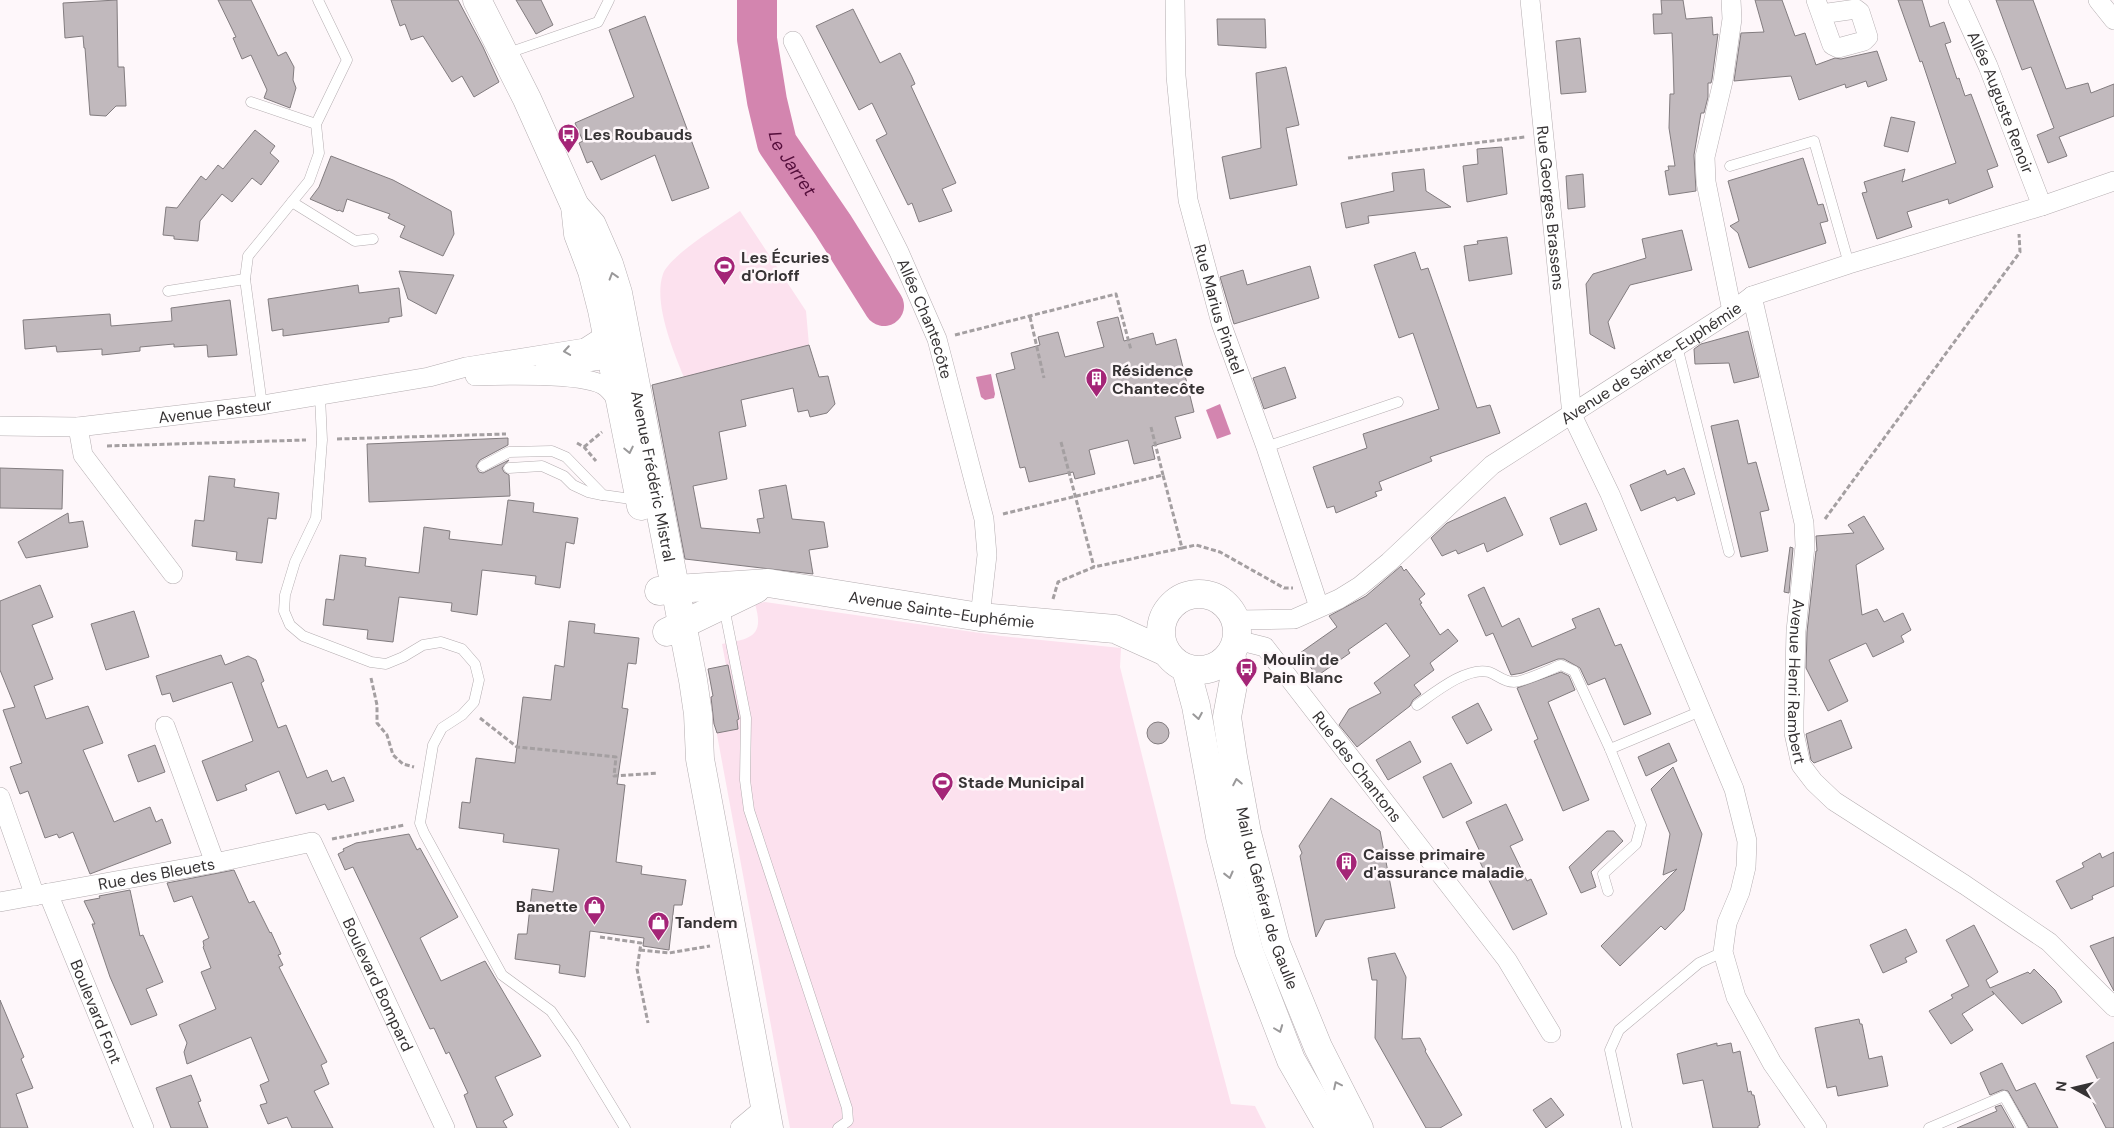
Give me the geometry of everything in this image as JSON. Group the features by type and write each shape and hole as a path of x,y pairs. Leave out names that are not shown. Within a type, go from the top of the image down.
{"street":[{"name":"Avenue Frédéric Mistral","path":"478,0 527,100 575,206 578,234 615,325 675,629 684,719 700,759 767,1117"},
{"name":"Rue Marius Pinatel","path":"1175,0 1176,76 1188,200 1221,323 1266,447 1319,606"},
{"name":"Rue Georges Brassens","path":"1530,0 1542,134 1572,415 1610,494 1734,789 1747,841 1746,867 1740,892 1727,923 1724,952"},
{"path":"1731,0 1732,19 1723,81 1706,157 1706,182 1732,311"},
{"name":"Allée Auguste Renoir","path":"1958,0 1988,66 2042,206"},
{"path":"2098,0 2114,20"},
{"name":"Allée Chantecôte","path":"793,41 899,252 938,339 984,519 987,555 980,617"},
{"name":"Avenue de Sainte-Euphémie","path":"1235,638 1294,619 1319,606 1339,599 1360,586 1382,568 1492,465 1732,311 1752,296 1849,264 2042,206 2114,181"},
{"name":"Avenue Henri Rambert","path":"1752,296 1804,523 1806,546 1796,631 1794,711 1794,733 1801,765 1814,782 1834,801 1965,885 2049,942 2114,1007"},
{"name":"Avenue Pasteur","path":"0,426 78,427 262,405 320,396 429,377 466,367 584,348 599,339 615,325"},
{"name":"Avenue Frédéric Mistral","path":"621,357 619,402 650,499"},
{"name":"Avenue Pasteur","path":"499,375 621,357"},
{"name":"Avenue Pasteur","path":"429,377 499,375 588,380 604,385 619,402"},
{"path":"78,427 83,455 173,574"},
{"name":"Avenue Sainte-Euphémie","path":"675,629 721,596 768,583 980,617 1114,628 1168,611"},
{"name":"Avenue Sainte-Euphémie","path":"667,590 721,596"},
{"path":"1199,594 1222,601 1230,609 1235,638 1222,664 1211,669 1198,671 1176,660 1162,642 1161,631 1163,620 1176,602 1187,596 1199,594"},
{"name":"Avenue Sainte-Euphémie","path":"1114,628 1176,660"},
{"name":"Rue des Chantons","path":"1235,638 1265,647 1507,960 1551,1033"},
{"name":"Mail du Général de Gaulle","path":"1235,638 1235,674 1227,717 1247,833 1276,944 1318,1046 1359,1128"},
{"name":"Mail du Général de Gaulle","path":"1176,660 1196,706 1220,837 1248,951 1291,1060 1330,1128"},
{"path":"164,726 215,863"},
{"name":"Boulevard Font","path":"0,797 144,1128"},
{"name":"Rue des Bleuets","path":"0,902 215,863 312,842"},
{"name":"Boulevard Bompard","path":"312,842 444,1128"},
{"path":"1724,952 1736,997 1772,1063 1817,1128"},
{"path":"740,1128 767,1117"}],"lane":[{"path":"262,405 245,279 248,256 309,181 319,153 316,124 347,60 318,0"},
{"path":"504,54 598,22 609,0"},
{"path":"251,102 316,124"},
{"path":"1730,166 1814,141 1849,264"},
{"path":"292,202 355,241 373,239"},
{"path":"168,291 245,279"},
{"path":"1676,346 1729,552"},
{"path":"320,396 322,440 316,518 296,562 285,595 284,611 290,624 302,636 371,662 386,664 403,658 423,644 441,642 462,649 475,664 478,680 474,702 442,728 433,745 420,823 502,975 551,1011 574,1044 625,1128"},
{"path":"1266,447 1398,402"},
{"path":"483,466 509,452 552,451 566,457 603,495"},
{"path":"509,468 542,466 564,476 573,485 588,492 650,499"},
{"path":"721,596 746,718 745,780 749,810 847,1108 848,1121 838,1128"},
{"path":"1417,705 1447,684 1472,672 1489,672 1500,679 1515,683 1561,665 1574,670 1610,749 1641,825 1636,844 1603,874 1608,891"},
{"path":"1610,749 1701,711"},
{"path":"1627,1128 1610,1050 1619,1030 1699,963 1724,952"},
{"path":"1929,1128 2004,1096 2022,1128"}],"path":[{"path":"1348,158 1542,134"},
{"path":"1806,546 2020,252 2018,213"},
{"path":"938,339 1116,294 1131,350"},
{"path":"1030,317 1044,378"},
{"path":"1151,427 1182,548"},
{"path":"82,447 511,434"},
{"path":"1061,442 1094,568"},
{"path":"576,443 584,447 599,466"},
{"path":"984,519 1163,475"},
{"path":"1046,623 1058,582 1094,568 1196,546 1220,552 1284,588 1313,588"},
{"path":"371,662 371,676 378,723 387,735 393,755 403,764 429,771"},
{"path":"468,708 517,747 616,757 614,776 658,773"},
{"path":"312,842 420,823"},
{"path":"600,937 640,942 637,969 648,1023"},
{"path":"640,950 669,953 735,941"}],"shaded area":[{"name":"Les Écuries d'Orloff","path":"740,211 806,311 809,345 684,377 662,312 661,285 663,274 675,258 686,249"},
{"path":"991,374 995,394 994,398 985,400 981,397 976,377"},
{"path":"1220,404 1231,434 1217,439 1206,410"},
{"name":"Stade Municipal","path":"765,602 1001,636 1121,648 1120,667 1231,1104 1255,1106 1266,1128 790,1128 715,724 711,724 706,698 713,696 708,669 726,665 722,644 747,638 753,634 758,623 755,604"}],"building":[{"path":"117,0 118,67 124,67 126,106 116,106 106,116 90,115 83,36 65,38 63,3"},
{"path":"218,0 251,0 278,56 286,52 294,67 293,80 296,88 290,108 264,98 267,90 251,55 242,59 233,38 236,37"},
{"path":"391,0 458,0 499,82 474,97 462,76 452,82 423,36 411,40 405,24 400,26"},
{"path":"516,0 541,0 553,25 536,34"},
{"path":"1661,0 1683,0 1686,19 1712,17 1713,35 1718,34 1712,79 1711,83 1708,83 1708,97 1704,113 1701,113 1694,155 1696,191 1669,195 1665,171 1669,170 1668,166 1675,166 1669,128 1670,94 1674,94 1673,56 1672,33 1654,34 1653,14 1662,14"},
{"path":"1755,0 1782,0 1795,36 1805,33 1816,65 1835,58 1841,59 1877,51 1887,80 1868,87 1866,81 1846,88 1845,84 1799,100 1791,76 1734,81 1741,33 1764,32"},
{"path":"1898,0 1922,0 1930,27 1944,22 1951,42 1945,44 1957,79 1959,78 1965,96 1971,94 1998,166 1987,170 1993,187 1949,204 1948,199 1907,212 1912,227 1877,239 1862,193 1867,192 1864,182 1905,169 1902,182 1956,163 1922,61 1920,62"},
{"path":"1996,0 2033,0 2066,89 2088,83 2091,93 2114,84 2114,116 2059,137 2067,156 2048,163 2037,135 2054,128 2031,67 2022,70"},
{"path":"853,9 880,63 900,53 912,77 915,84 911,86 956,183 942,189 952,211 919,222 912,203 908,205 876,140 887,134 872,103 859,110 816,26"},
{"path":"645,16 709,188 672,201 655,155 601,180 592,161 587,163 579,143 583,141 575,123 634,97 609,30"},
{"path":"1217,19 1265,19 1266,48 1218,45"},
{"path":"1580,38 1586,92 1561,94 1556,41"},
{"path":"1286,67 1299,125 1286,128 1297,185 1230,199 1222,157 1261,148 1256,73"},
{"path":"1891,117 1915,122 1908,152 1884,146"},
{"path":"255,130 275,146 270,153 279,161 261,185 252,178 232,202 222,194 200,221 198,241 174,239 174,236 163,235 166,207 177,208 201,176 206,180 218,165 223,169"},
{"path":"1502,147 1507,194 1467,202 1463,166 1478,164 1477,149"},
{"path":"331,156 393,180 451,211 454,234 443,256 400,237 405,226 388,218 390,214 347,199 343,212 310,199 319,187"},
{"path":"1803,158 1818,205 1823,204 1828,221 1820,223 1826,243 1749,268 1738,233 1730,226 1739,221 1728,181"},
{"path":"1424,169 1426,191 1451,207 1368,216 1369,223 1346,228 1341,203 1394,191 1392,173"},
{"path":"1583,174 1585,207 1568,209 1566,176"},
{"path":"1682,230 1692,270 1630,285 1608,322 1615,349 1590,334 1586,284 1593,274 1646,258 1642,239"},
{"path":"1507,237 1512,274 1469,281 1464,246 1478,244 1477,241"},
{"path":"1415,252 1421,270 1428,268 1477,408 1490,405 1500,433 1430,457 1432,461 1379,482 1382,490 1375,492 1377,496 1336,513 1334,506 1327,508 1313,467 1367,448 1363,434 1439,409 1413,333 1399,338 1374,265"},
{"path":"1310,266 1319,298 1234,324 1220,277 1243,270 1247,285"},
{"path":"399,271 454,275 436,314 408,299"},
{"path":"358,285 359,293 399,288 402,316 389,318 389,322 283,336 283,329 272,331 268,299"},
{"path":"230,300 237,355 208,357 207,345 174,347 174,344 140,347 140,351 102,355 102,349 57,352 56,346 25,349 23,320 110,314 111,326 172,321 171,308"},
{"name":"Résidence Chantecôte","path":"1118,317 1124,341 1153,333 1156,345 1176,339 1194,412 1175,417 1181,438 1152,446 1155,459 1134,464 1128,440 1089,450 1095,474 1075,479 1073,472 1029,482 1025,467 1020,468 996,374 1015,369 1011,353 1040,345 1038,337 1058,332 1065,357 1104,347 1097,322"},
{"path":"1748,331 1759,377 1734,383 1729,363 1695,364 1694,349 1701,344"},
{"path":"809,345 819,377 828,376 835,404 827,413 810,417 808,410 798,412 793,388 741,400 746,426 719,432 727,479 693,486 701,528 760,533 757,519 764,518 759,490 786,485 792,519 824,522 828,547 809,550 813,574 685,559 652,385"},
{"path":"1285,367 1296,398 1264,409 1253,378"},
{"path":"1738,420 1748,464 1756,462 1769,510 1760,512 1768,551 1741,557 1711,426"},
{"path":"508,438 508,445 480,460 476,466 479,472 483,473 509,460 502,468 509,475 510,496 369,502 367,444"},
{"path":"0,468 63,470 62,509 0,508"},
{"path":"1684,468 1695,494 1677,501 1675,497 1641,511 1630,485 1665,470 1667,475"},
{"path":"209,476 235,479 234,487 279,493 276,519 268,518 262,563 236,560 237,552 192,546 195,520 204,521"},
{"path":"1505,497 1523,535 1487,552 1484,543 1458,554 1456,550 1442,556 1431,538 1447,523"},
{"path":"508,500 534,503 533,512 578,518 574,544 566,542 560,588 535,584 536,576 482,570 477,615 451,611 452,603 399,597 393,642 367,639 368,630 323,625 326,599 334,600 340,555 366,558 365,566 419,573 424,527 450,531 449,539 502,545"},
{"path":"1586,503 1597,530 1560,545 1550,518"},
{"path":"68,513 69,523 83,521 88,547 26,558 18,542"},
{"path":"1864,516 1884,549 1856,565 1862,615 1877,609 1884,622 1903,613 1911,630 1901,636 1904,642 1873,657 1866,643 1829,660 1848,701 1828,711 1806,668 1807,632 1817,551 1816,536 1854,533 1848,525"},
{"path":"1790,547 1793,548 1789,593 1784,592"},
{"path":"1401,566 1404,571 1406,569 1425,594 1419,599 1422,603 1420,604 1440,635 1448,629 1458,641 1430,663 1434,670 1414,685 1421,694 1413,700 1410,706 1357,747 1339,725 1349,709 1381,693 1374,683 1410,656 1386,623 1348,650 1350,653 1317,676 1300,653 1337,627 1329,616 1366,596"},
{"path":"40,585 53,617 32,625 53,679 34,686 46,719 88,706 103,743 83,750 114,822 150,807 156,822 162,819 171,843 90,874 73,832 59,838 57,834 45,838 28,791 20,794 10,767 22,763 3,710 15,707 0,670 0,601"},
{"path":"1484,587 1502,627 1519,618 1532,647 1576,628 1572,619 1599,608 1615,646 1621,644 1651,714 1624,725 1605,678 1588,685 1580,668 1564,659 1558,659 1522,673 1511,675 1493,633 1486,636 1468,595"},
{"path":"134,611 149,657 106,670 91,624"},
{"path":"569,621 595,624 594,633 639,638 636,664 628,663 622,708 628,709 617,784 625,785 616,862 642,866 641,874 686,880 682,905 674,905 669,950 643,946 644,938 590,931 585,977 559,973 560,965 515,959 518,934 527,934 532,889 553,892 559,849 503,842 504,834 459,828 462,802 470,803 476,758 515,763 523,697 551,700 555,665 564,667"},
{"path":"221,655 225,665 248,656 256,660 264,681 261,683 278,728 286,725 307,778 327,770 332,782 344,777 354,801 328,810 325,804 296,814 279,771 245,785 247,790 217,801 202,761 253,741 232,682 173,702 170,693 162,695 156,676"},
{"path":"728,665 739,719 737,720 738,729 717,733 714,724 711,697 713,696 708,669"},
{"path":"1561,672 1569,676 1575,690 1548,702 1589,800 1563,811 1534,741 1538,739 1517,688"},
{"path":"1478,703 1492,730 1467,744 1452,717"},
{"path":"1841,720 1852,748 1814,763 1811,760 1806,734"},
{"path":"1158,722 1166,725 1169,733 1166,741 1158,744 1150,741 1147,733 1150,725"},
{"path":"1410,741 1421,762 1388,780 1376,760"},
{"path":"1669,743 1677,761 1646,776 1638,757"},
{"path":"155,745 165,772 138,782 128,755"},
{"path":"1451,763 1472,803 1443,818 1423,777"},
{"path":"1673,767 1702,834 1684,910 1665,930 1661,926 1620,966 1601,946 1677,869 1663,875 1670,834 1651,789"},
{"name":"Caisse primaire d'assurance maladie","path":"1331,798 1380,831 1395,908 1325,920 1316,937 1300,856 1302,853 1299,846"},
{"path":"1506,804 1523,840 1510,846 1527,881 1531,879 1547,914 1513,930 1480,862 1484,860 1466,822"},
{"path":"1607,831 1614,831 1623,841 1591,872 1596,887 1581,893 1569,867"},
{"path":"409,834 417,850 420,848 458,917 420,938 441,981 485,961 541,1056 495,1077 513,1115 503,1121 507,1128 477,1128 464,1095 468,1093 449,1052 446,1054 434,1028 430,1029 353,867 345,870 338,854 344,851 343,849 356,843"},
{"path":"2114,852 2114,886 2092,896 2093,899 2071,909 2056,881 2084,867 2082,863 2100,853 2102,858"},
{"path":"234,870 249,903 254,901 271,932 281,954 278,955 283,965 279,967 327,1062 321,1065 329,1084 314,1091 333,1128 292,1128 287,1117 268,1124 260,1105 267,1103 260,1085 269,1081 251,1037 187,1064 184,1052 187,1043 179,1025 216,1009 201,972 211,968 203,947 203,941 209,938 192,896 174,902 167,883"},
{"path":"130,890 140,936 143,935 163,982 146,989 157,1015 131,1025 110,977 92,924 95,924 84,901"},
{"path":"1974,925 1998,972 1986,980 1990,988 2028,972 2030,974 2034,969 2055,990 2062,1002 2022,1024 1992,991 1994,994 1962,1014 1973,1030 1951,1044 1929,1011 1953,998 1951,995 1969,986 1946,940"},
{"path":"1906,929 1917,952 1905,958 1907,962 1883,973 1870,945"},
{"path":"2114,937 2114,991 2090,946"},
{"path":"1395,953 1406,977 1402,1039 1420,1038 1425,1051 1462,1115 1440,1128 1426,1128 1375,1038 1377,980 1372,980 1368,958"},
{"path":"0,1000 24,1057 21,1059 33,1088 16,1094 28,1128 0,1128"},
{"path":"1859,1019 1860,1024 1862,1024 1869,1059 1882,1056 1888,1086 1838,1096 1836,1086 1827,1088 1815,1028"},
{"path":"2114,1042 2114,1128 2106,1128 2085,1087 2098,1080 2086,1056"},
{"path":"1717,1043 1717,1046 1731,1043 1733,1053 1740,1051 1748,1092 1751,1091 1752,1095 1754,1095 1760,1125 1758,1128 1713,1128 1703,1080 1683,1084 1677,1054"},
{"path":"2002,1063 2016,1091 2035,1083 2058,1128 2029,1128 2008,1091 2002,1090 1990,1095 1980,1073"},
{"path":"191,1075 201,1101 198,1102 208,1128 171,1128 156,1088"},
{"path":"1551,1098 1564,1115 1546,1128 1533,1110"},
{"path":"2001,1105 2014,1128 1957,1128 1997,1111 1995,1107"}],"waterway":[{"name":"Le Jarret","path":"757,0 757,39 767,101 777,143 833,225 884,306"}],"place":[{"name":"Les Roubauds","path":"568,153"},
{"name":"Les Écuries d'Orloff","path":"725,285"},
{"name":"Résidence Chantecôte","path":"1096,398"},
{"name":"Moulin de Pain Blanc","path":"1247,687"},
{"name":"Stade Municipal","path":"942,801"},
{"name":"Caisse primaire d'assurance maladie","path":"1347,882"},
{"name":"Banette","path":"594,925"},
{"name":"Tandem","path":"659,941"}]}
